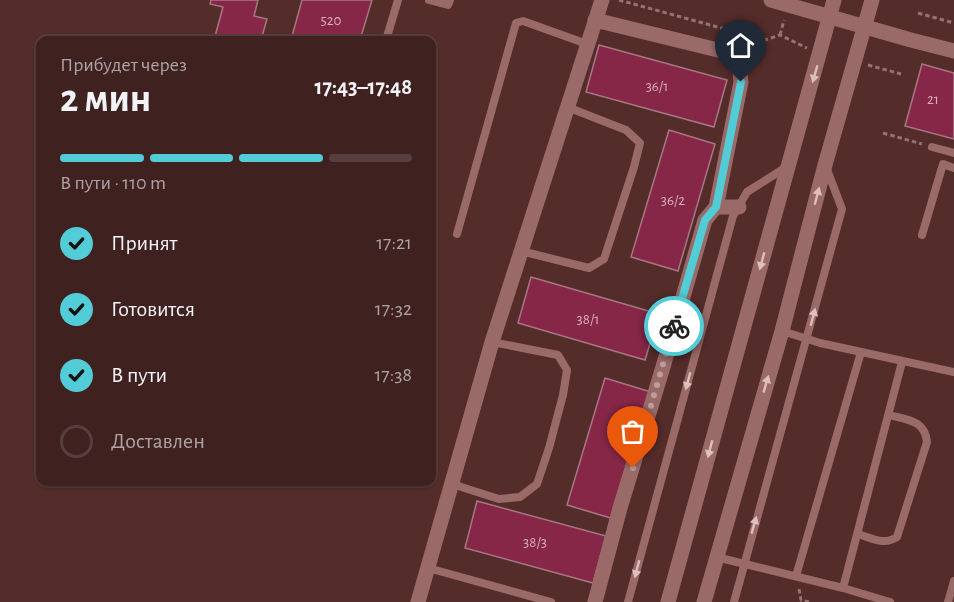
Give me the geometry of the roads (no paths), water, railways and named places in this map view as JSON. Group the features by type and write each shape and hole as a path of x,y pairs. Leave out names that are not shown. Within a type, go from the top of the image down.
{"street":[{"path":"418,602 492,342 602,0"},
{"path":"771,0 954,51"},
{"path":"668,602 834,0"},
{"path":"704,602 782,331 825,165 872,0"},
{"path":"595,20 726,52 739,63 741,82 716,207 705,220 620,508 595,602"},
{"path":"716,207 739,207"}],"lane":[{"path":"387,36 398,0"},
{"path":"429,0 448,5 450,0"},
{"path":"457,234 516,23 523,21 587,44"},
{"path":"521,251 590,268 604,259 634,167 640,143 626,130 567,107"},
{"path":"932,147 954,153"},
{"path":"922,235 942,164 954,168"},
{"path":"734,602 842,209 825,165"},
{"path":"628,602 733,216 747,192 789,166"},
{"path":"782,331 902,362 954,372"},
{"path":"452,484 499,499 520,497 537,484 549,448 567,370 558,355 492,342"},
{"path":"796,576 861,352"},
{"path":"843,588 902,362"},
{"path":"858,534 883,542 897,537 927,442 923,429 917,423 889,415"},
{"path":"716,557 890,602"},
{"path":"428,568 551,602"},
{"path":"948,602 954,581"}]}
